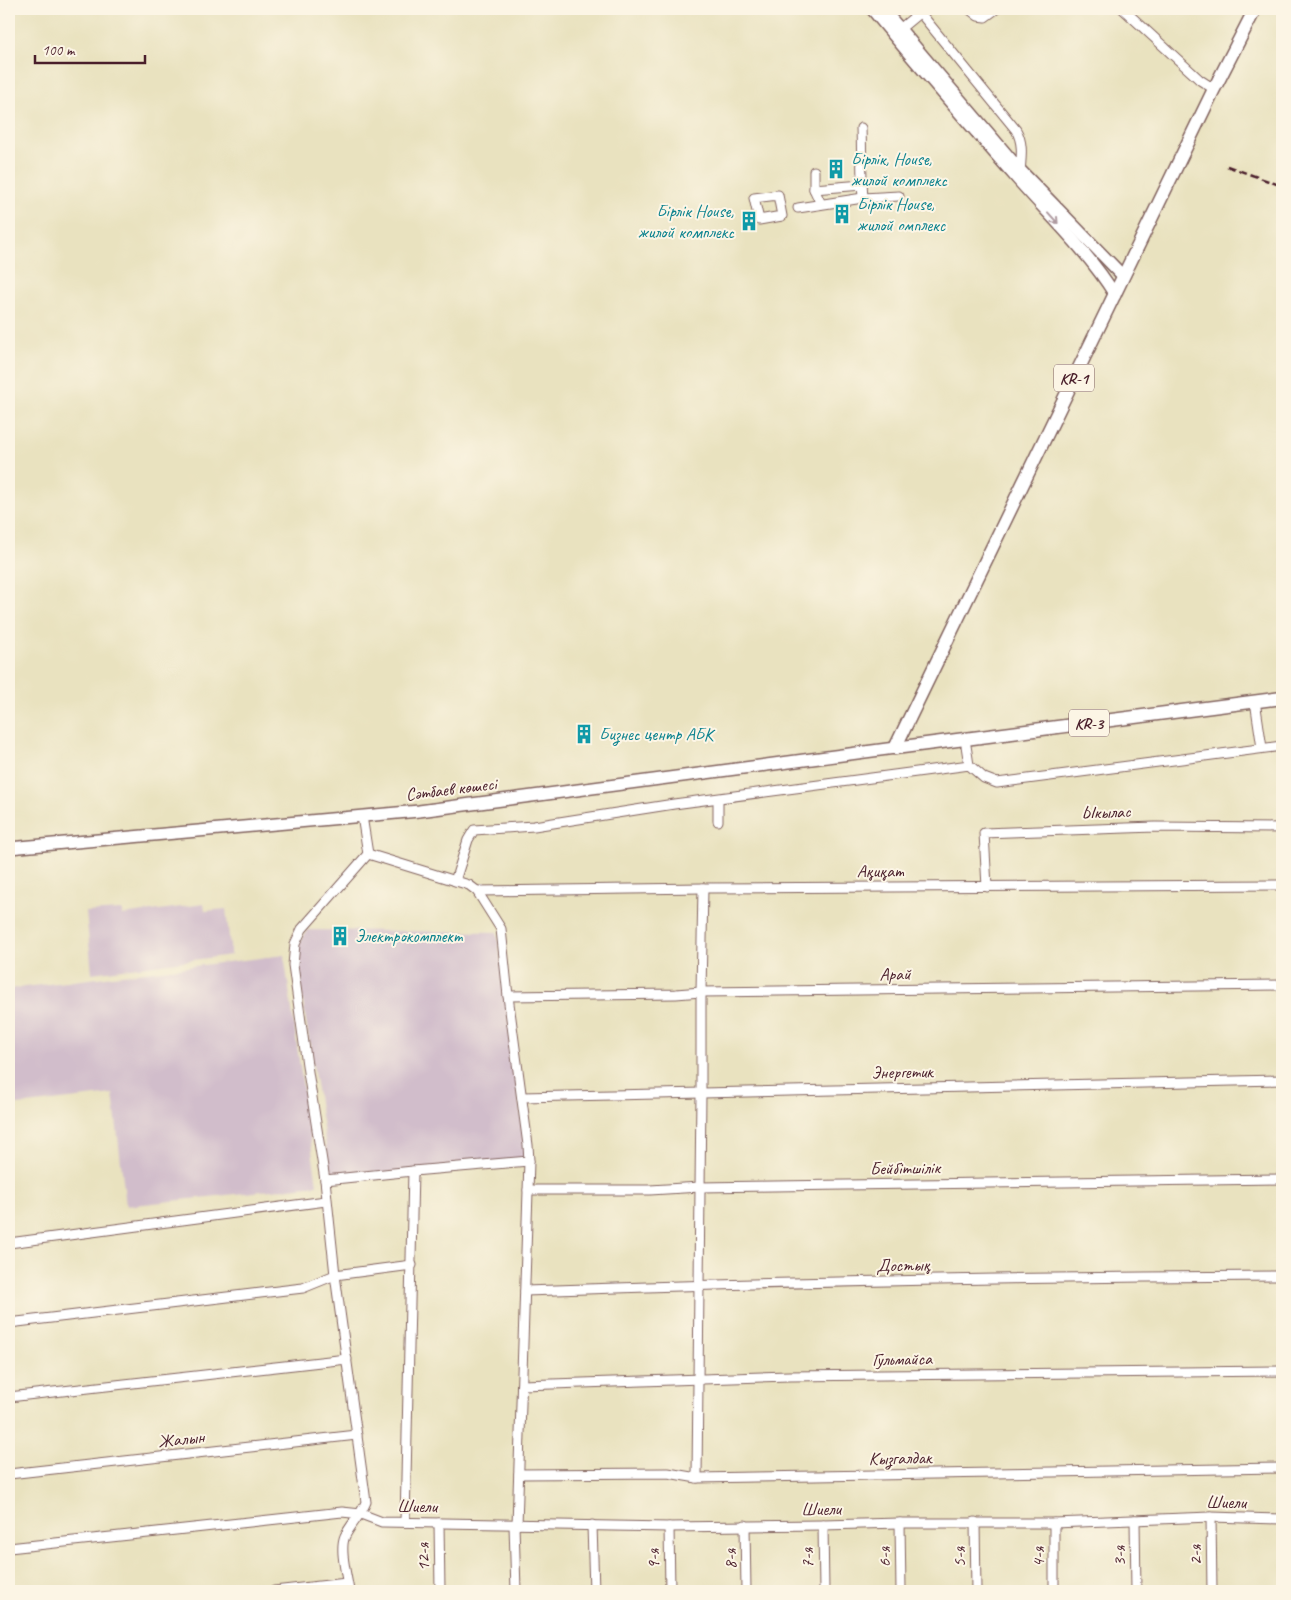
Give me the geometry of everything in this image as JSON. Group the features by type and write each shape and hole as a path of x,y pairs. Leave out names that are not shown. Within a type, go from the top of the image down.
{"main road":[{"path":"872,9 896,32 1020,176 1102,274 1115,295"},
{"path":"884,9 896,32"},
{"name":"KR-1","path":"895,748 1214,89 1255,9"},
{"path":"1020,176 1123,276"},
{"name":"KR-3","path":"895,748 1282,698"},
{"name":"Сәтбаев көшесі","path":"9,848 419,811 895,748"}],"street":[{"path":"969,9 978,16 985,17 996,9"},
{"path":"1123,9 1200,80 1214,89"},
{"path":"896,32 920,10 1016,130 1020,137 1021,145 1020,176"},
{"path":"860,128 863,198"},
{"path":"814,171 814,189 821,204"},
{"path":"814,189 862,185"},
{"path":"798,208 863,198 899,196"},
{"path":"1255,701 1262,748"},
{"path":"966,739 968,765 984,778 997,783 1282,746"},
{"path":"455,880 468,840 474,830 534,826 674,804 718,800 968,765"},
{"path":"718,800 718,821"},
{"path":"362,816 368,854"},
{"name":"Ыкылас","path":"987,887 984,833 1155,827 1282,828"},
{"path":"368,854 469,885 477,891 501,929 529,1161 516,1525 516,1591"},
{"path":"274,1591 348,1587 342,1545 345,1536 361,1514 366,1502 335,1275 325,1180 293,965 295,944 302,929 368,854"},
{"name":"Ақиқат","path":"477,891 1282,885"},
{"path":"697,1478 703,888"},
{"name":"Арай","path":"508,996 1282,985"},
{"name":"Энергетик","path":"522,1097 1282,1080"},
{"path":"325,1180 529,1161"},
{"path":"405,1522 414,1171"},
{"name":"Бейбітшілік","path":"528,1190 650,1190 700,1187 1282,1179"},
{"path":"9,1242 326,1200"},
{"path":"9,1323 303,1288 335,1275 412,1265"},
{"name":"Достық","path":"525,1291 700,1285 1104,1277 1282,1276"},
{"path":"9,1397 347,1359"},
{"name":"Гульмайса","path":"522,1385 788,1376 1282,1371"},
{"name":"Жалын","path":"9,1474 357,1435"},
{"name":"Кызгалдак","path":"519,1474 668,1473 697,1478 1282,1468"},
{"name":"Шиели","path":"9,1548 342,1512 361,1514 382,1522 669,1527 900,1522 1054,1523 1211,1517 1282,1519"},
{"name":"2-я","path":"1211,1517 1212,1591"},
{"name":"3-я","path":"1135,1520 1136,1591"},
{"name":"6-я","path":"900,1522 901,1591"},
{"name":"5-я","path":"975,1522 976,1591"},
{"name":"12-я","path":"439,1523 440,1591"},
{"name":"4-я","path":"1054,1523 1054,1591"},
{"path":"592,1525 594,1591"},
{"name":"8-я","path":"745,1525 746,1591"},
{"name":"7-я","path":"823,1525 824,1591"},
{"name":"9-я","path":"669,1527 670,1591"}],"shaded area":[{"path":"204,904 205,911 226,909 231,955 92,973 86,912 122,910 122,915"},
{"path":"307,930 497,932 525,1146 525,1161 331,1178 297,964 299,945"},
{"path":"284,955 317,1185 126,1206 113,1094 9,1106 9,989"}],"railway":[{"path":"1227,166 1282,186"}],"place":[{"name":"Бірлік, House, жилой комплекс","path":"836,169"},
{"name":"Бірлік House, жилой омплекс","path":"842,214"},
{"name":"Бірлік House, жилой комплекс","path":"749,221"},
{"name":"Бизнес центр АБК","path":"584,734"},
{"name":"Электрокомплект","path":"340,936"}]}
